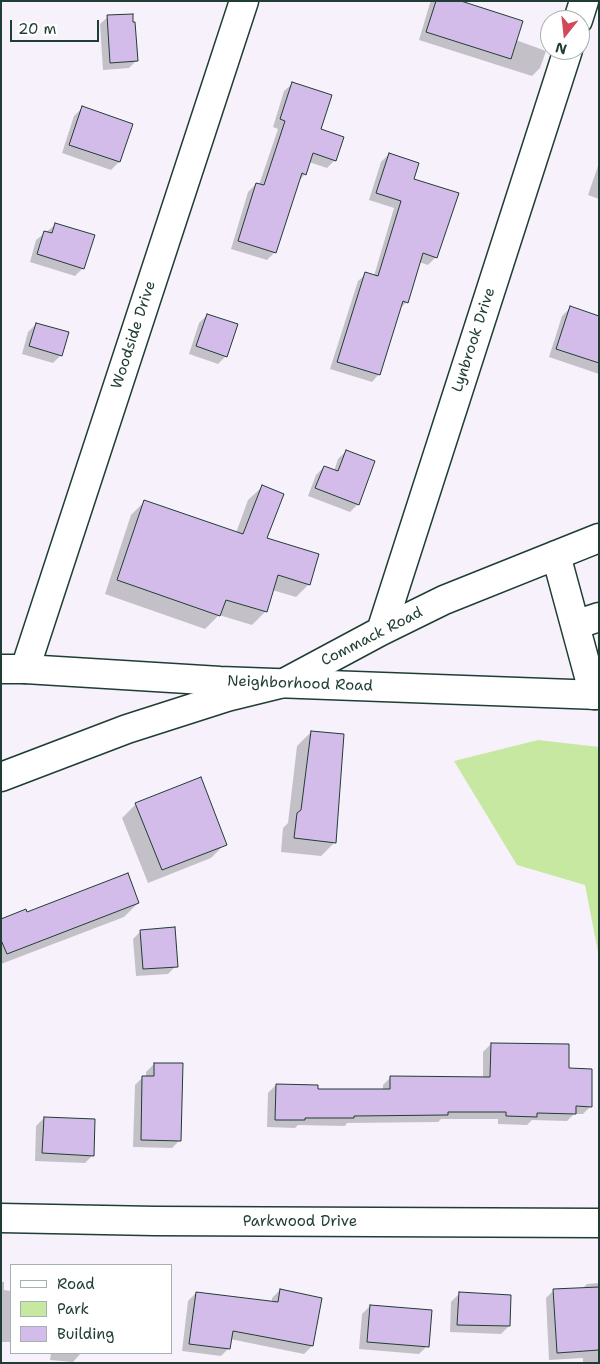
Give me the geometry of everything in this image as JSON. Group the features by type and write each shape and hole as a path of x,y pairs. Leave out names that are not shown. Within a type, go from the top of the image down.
{"street":[{"name":"Woodside Drive","path":"13,669 244,1"},
{"name":"Lynbrook Drive","path":"381,631 565,60"},
{"name":"Commack Road","path":"1,777 127,729 227,697 284,683 444,600 599,538"},
{"path":"556,555 587,621 596,695"},
{"name":"Neighborhood Road","path":"13,669 220,682 596,695"},
{"name":"Parkwood Drive","path":"1,1218 155,1222 599,1223"}],"green space":[{"path":"538,740 599,747 599,1015 598,952 585,885 517,865 454,761"}],"building":[{"path":"436,1 461,1 523,21 511,59 426,32"},
{"path":"133,14 138,61 110,63 107,15"},
{"path":"292,82 332,95 321,129 344,137 336,161 313,153 306,175 302,173 276,253 238,241 256,183 264,185 285,121 280,119"},
{"path":"82,106 133,124 120,162 69,145"},
{"path":"389,153 419,163 414,179 459,193 437,258 423,253 408,303 403,301 380,375 337,362 365,272 378,276 401,201 376,193"},
{"path":"55,223 95,235 84,269 37,254 44,231 52,233"},
{"path":"570,306 599,316 599,363 556,349"},
{"path":"207,314 238,324 227,357 196,346"},
{"path":"36,323 69,332 62,356 29,346"},
{"path":"346,450 375,461 359,505 315,488 324,466 338,471"},
{"path":"262,485 284,494 267,538 319,554 310,585 278,575 267,612 226,600 220,616 117,580 144,500 243,534"},
{"path":"311,731 344,734 336,843 294,838 297,813 301,810"},
{"path":"201,777 227,845 162,870 135,803"},
{"path":"128,873 139,903 7,954 1,940 1,919 26,909 27,912"},
{"path":"175,927 178,967 143,969 140,930"},
{"path":"491,1043 569,1044 569,1068 592,1069 592,1107 576,1106 576,1114 537,1113 537,1117 506,1116 506,1112 448,1112 448,1115 354,1116 354,1118 275,1120 276,1084 318,1085 318,1089 390,1089 390,1076 490,1077"},
{"path":"154,1063 183,1063 181,1141 141,1140 142,1076 154,1076"},
{"path":"44,1117 95,1119 94,1156 42,1153"},
{"path":"599,1287 599,1350 557,1353 553,1289"},
{"path":"280,1289 322,1298 313,1346 233,1331 230,1349 189,1344 196,1292 278,1302"},
{"path":"459,1292 511,1295 510,1326 457,1325"},
{"path":"370,1305 432,1310 429,1347 367,1342"}]}
